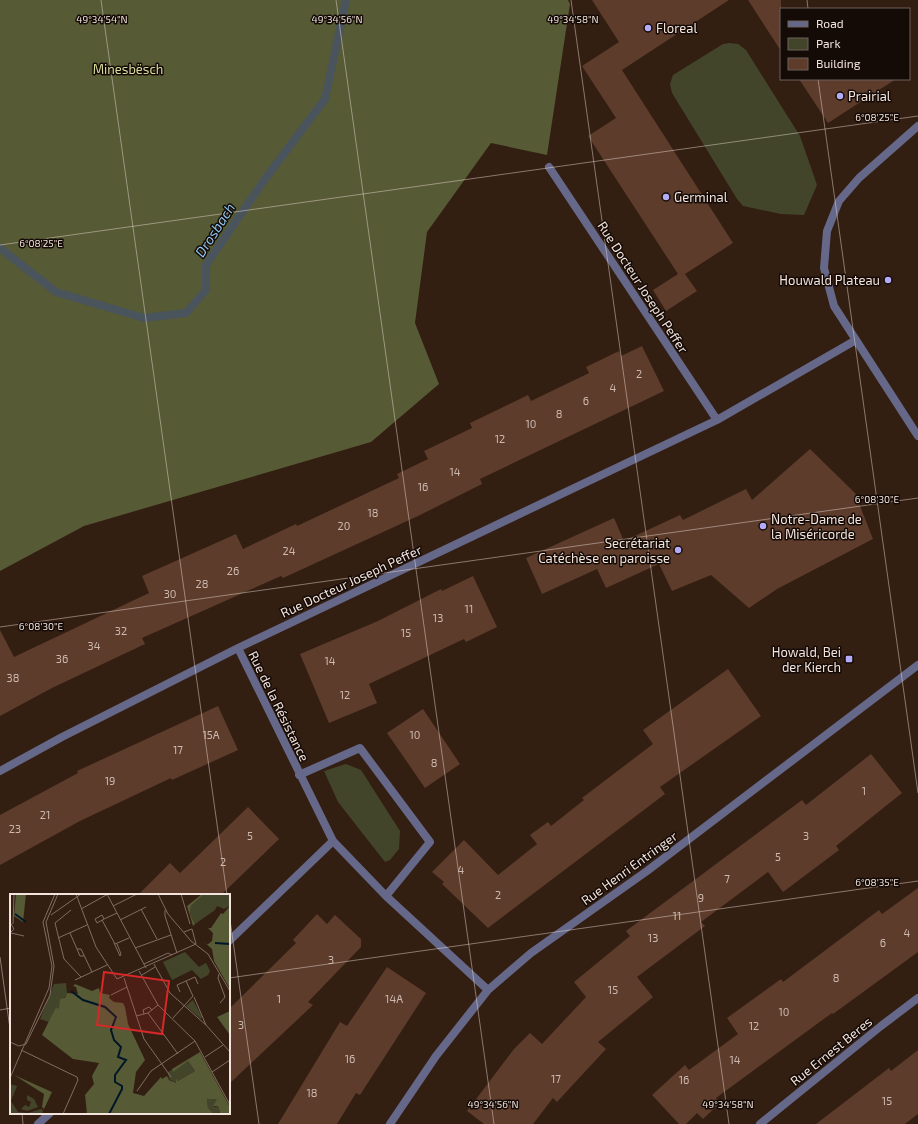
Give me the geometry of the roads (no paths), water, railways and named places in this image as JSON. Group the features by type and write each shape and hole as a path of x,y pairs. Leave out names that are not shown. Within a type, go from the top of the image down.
{"street":[{"path":"918,126 854,183 839,201 827,231 824,268 834,306 918,436"},
{"name":"Rue Docteur Joseph Peffer","path":"549,166 717,420"},
{"name":"Rue Docteur Joseph Peffer","path":"0,771 62,737 238,648 717,420 856,340"},
{"name":"Rue de la Résistance","path":"238,648 299,775 333,841 386,896 488,990"},
{"name":"Rue Henri Entringer","path":"390,1124 436,1056 488,990 531,954 647,871 918,666"},
{"name":"Rue de la Résistance","path":"299,775 360,748 430,842 386,896"},
{"path":"230,940 333,841"},
{"name":"Rue Ernest Beres","path":"760,1124 918,998"},
{"path":"38,1124 49,1114"}],"waterway":[{"name":"Drosbach","path":"0,248 56,292 144,318 186,313 206,290 206,265 265,179 325,99 346,0"}],"place":[{"name":"Floreal","path":"648,28"},
{"name":"Prairial","path":"840,96"},
{"name":"Germinal","path":"666,197"},
{"name":"Houwald Plateau","path":"888,280"},
{"name":"Notre-Dame de la Miséricorde","path":"763,526"},
{"name":"Secrétariat Catéchèse en paroisse","path":"678,550"},
{"name":"Howald, Bei der Kierch","path":"849,659"}],"park label":[{"name":"Minesbësch","path":"128,69"}]}
